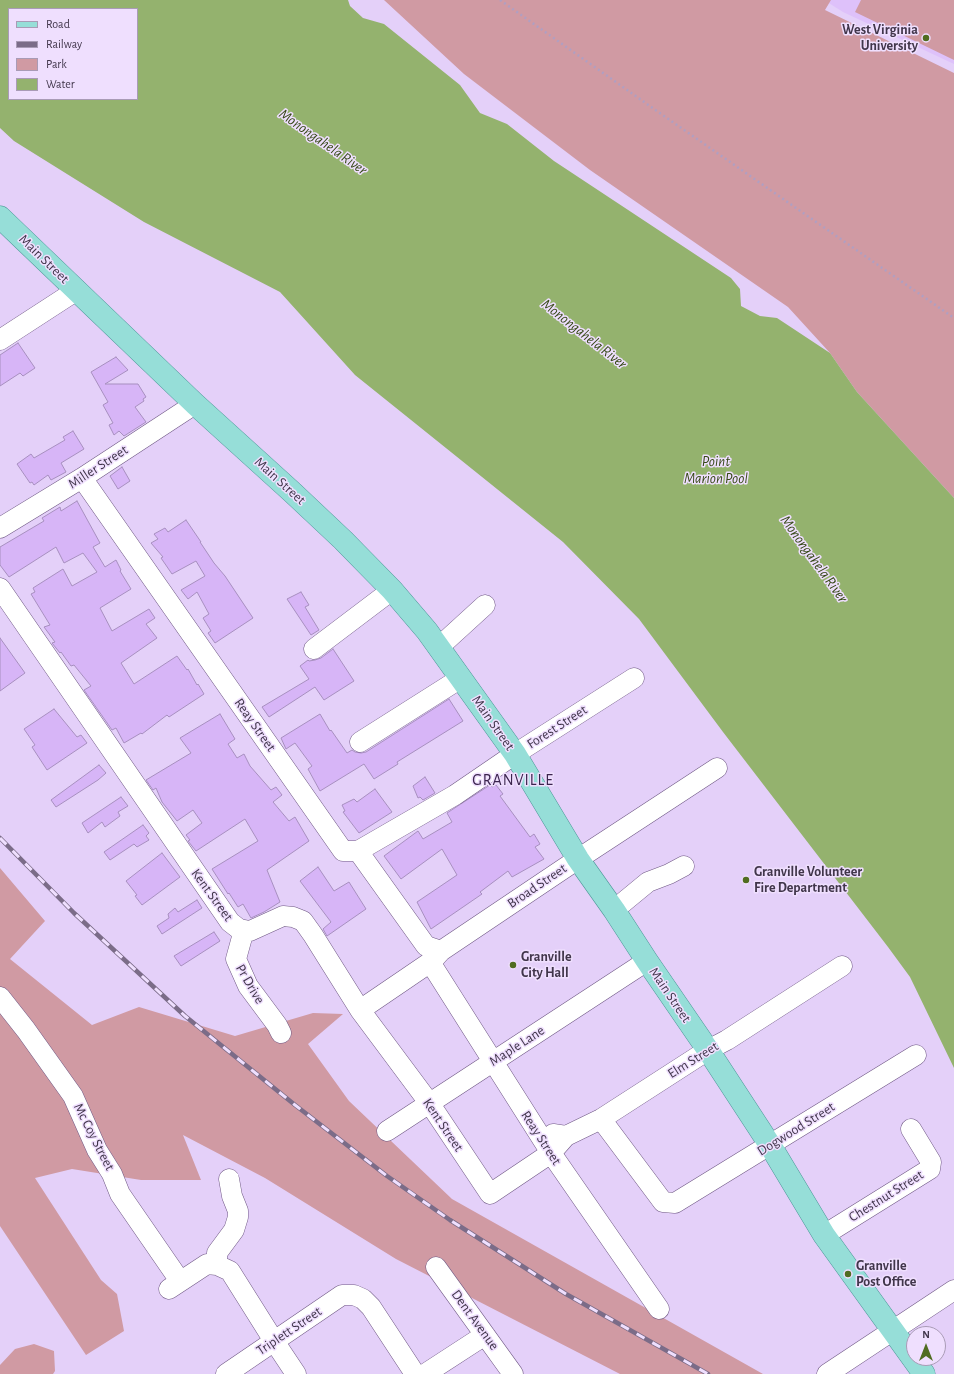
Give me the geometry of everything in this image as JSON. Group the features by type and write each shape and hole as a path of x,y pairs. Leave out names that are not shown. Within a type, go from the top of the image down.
{"main road":[{"name":"Main Street","path":"0,217 195,404 343,540 392,590 427,631 515,754 578,859 708,1050 770,1145 824,1235 924,1374"}],"street":[{"path":"0,340 77,290"},
{"name":"Miller Street","path":"0,528 82,478 195,404"},
{"name":"Reay Street","path":"82,478 343,851 358,851"},
{"name":"Kent Street","path":"0,588 230,922 239,929 250,931 283,916 293,917 303,921 360,1010 430,1104 490,1194 551,1153"},
{"path":"314,649 392,590"},
{"path":"439,647 485,605"},
{"path":"360,742 461,678"},
{"name":"Forest Street","path":"358,851 455,795 515,754 634,678"},
{"name":"Broad Street","path":"360,1010 578,859 717,768"},
{"path":"358,851 435,957"},
{"path":"614,910 648,882 669,874 684,866"},
{"name":"Pr Drive","path":"244,930 236,959 248,986 277,1025 281,1033"},
{"name":"Reay Street","path":"435,957 492,1063 551,1153 659,1309"},
{"name":"Maple Lane","path":"387,1131 647,961"},
{"name":"Elm Street","path":"566,1136 601,1119 842,966"},
{"name":"Mc Coy Street","path":"0,997 26,1030 73,1096 95,1145 112,1174 120,1194 175,1285 207,1264 217,1265"},
{"name":"Dogwood Street","path":"601,1119 663,1202 675,1203 916,1055"},
{"name":"Chestnut Street","path":"824,1235 930,1169 931,1162 911,1129"},
{"path":"538,1132 566,1136"},
{"path":"551,1153 566,1136"},
{"path":"229,1179 232,1196 238,1211 238,1217 234,1230 217,1253 217,1265 230,1271 274,1342 296,1374"},
{"name":"Dent Avenue","path":"436,1267 514,1374"},
{"path":"827,1374 954,1290"},
{"name":"Triplett Street","path":"226,1374 342,1295 354,1295 363,1299 371,1308 415,1374"},
{"path":"425,1374 485,1335"}],"path":[{"path":"500,0 660,114 954,318"}],"shaded area":[{"name":"West Virginia University","path":"824,0 954,0 954,64 843,12"}],"green space":[{"path":"384,0 831,0 825,10 954,73 954,498 857,392 830,353 788,307 590,170 464,74"},
{"name":"West Virginia University","path":"861,0 954,0 954,60 855,12"},
{"path":"0,868 45,921 10,959 92,1025 139,1007 235,1036 313,1013 343,1014 308,1044 349,1101 452,1199 763,1374 620,1374 396,1259 265,1178 183,1135 201,1180 141,1180 72,1169 35,1178 101,1280 117,1294 124,1331 86,1355 0,1226"},
{"path":"34,1344 54,1351 55,1371 53,1374 0,1374 0,1365 15,1349"}],"water":[{"name":"Point Marion Pool","path":"0,0 348,0 350,6 363,18 384,24 460,85 480,113 507,124 554,161 731,278 740,289 741,306 760,316 777,318 830,353 857,392 954,498 954,1068 910,977 888,947 723,732 639,619 563,542 355,375 280,292 144,222 14,141 0,128"}],"building":[{"path":"18,343 35,368 23,376 20,373 0,386 0,355"},
{"path":"116,357 128,370 105,384 138,384 146,397 143,399 144,401 135,407 146,422 124,436 119,431 114,435 109,425 113,423 103,405 108,402 91,372"},
{"path":"73,431 84,449 61,463 66,472 51,480 48,475 34,485 32,482 30,483 17,464 31,454 34,458 65,440 63,437"},
{"path":"122,467 130,481 118,489 110,476"},
{"path":"77,501 100,543 93,547 105,567 116,560 121,570 120,571 131,589 100,608 112,631 149,609 155,618 146,624 157,638 121,663 134,684 177,656 187,670 188,669 204,694 169,717 167,715 142,734 141,733 124,743 116,728 112,730 84,690 91,686 74,665 71,666 61,652 60,653 52,643 55,642 44,627 50,625 31,594 35,592 33,588 63,569 72,586 97,572 83,553 64,563 56,547 9,577 0,565 0,547 44,521 42,518 60,507 61,511"},
{"path":"186,520 253,618 215,643 208,633 211,631 203,618 209,614 197,592 188,599 181,590 205,576 196,561 172,574 161,558 163,557 151,543 158,539 154,534 165,528 168,532"},
{"path":"301,592 309,605 305,607 319,630 311,635 287,599"},
{"path":"0,638 25,673 0,691"},
{"path":"333,649 354,681 324,700 315,687 269,717 262,707 309,679 300,666 308,660 321,658"},
{"path":"449,699 463,721 397,762 398,764 374,779 364,764 320,791 308,769 312,766 295,743 286,749 281,738 320,714 330,731 331,730 347,753 352,750 361,753 366,752"},
{"path":"54,709 77,737 81,735 87,743 47,770 32,747 35,745 24,729"},
{"path":"220,714 235,739 228,744 237,758 244,754 250,766 271,790 276,787 282,795 273,802 289,821 295,817 309,841 267,870 280,902 251,918 243,904 238,907 212,869 258,841 245,819 196,851 188,841 190,840 186,835 202,823 193,810 177,821 162,802 156,788 153,790 146,780 191,753 180,738"},
{"path":"99,765 106,773 98,780 56,807 51,800"},
{"path":"425,777 435,793 423,800 420,797 418,798 413,786"},
{"path":"490,785 492,787 496,785 503,794 500,796 530,837 534,834 540,844 535,847 544,859 512,877 508,871 480,892 482,894 431,929 417,902 457,875 442,849 401,879 384,856 418,831 423,839 452,822 447,813"},
{"path":"375,789 392,812 359,833 343,812 345,811 342,805 354,799 357,802"},
{"path":"121,797 128,806 118,812 120,816 105,827 102,822 88,833 82,823"},
{"path":"143,825 149,833 146,836 149,840 137,847 134,844 110,860 104,852"},
{"path":"162,853 180,877 142,905 135,896 137,895 126,881"},
{"path":"318,867 334,891 349,882 366,909 327,936 323,929 331,922 300,881"},
{"path":"197,900 202,908 162,934 157,926 169,918 168,914 175,908 178,912"},
{"path":"214,932 220,941 181,966 174,956"}],"railway":[{"path":"0,838 74,913 185,1016 295,1105 387,1176 450,1220 566,1294 708,1374"}],"place":[{"name":"West Virginia University","path":"926,38"},
{"name":"Granville Volunteer Fire Department","path":"746,880"},
{"name":"Granville City Hall","path":"513,965"},
{"name":"Granville Post Office","path":"848,1274"}],"district":[{"name":"GRANVILLE","path":"513,780"}],"water label":[{"name":"Monongahela River","path":"323,142"},
{"name":"Monongahela River","path":"584,334"},
{"name":"Monongahela River","path":"814,559"}]}
